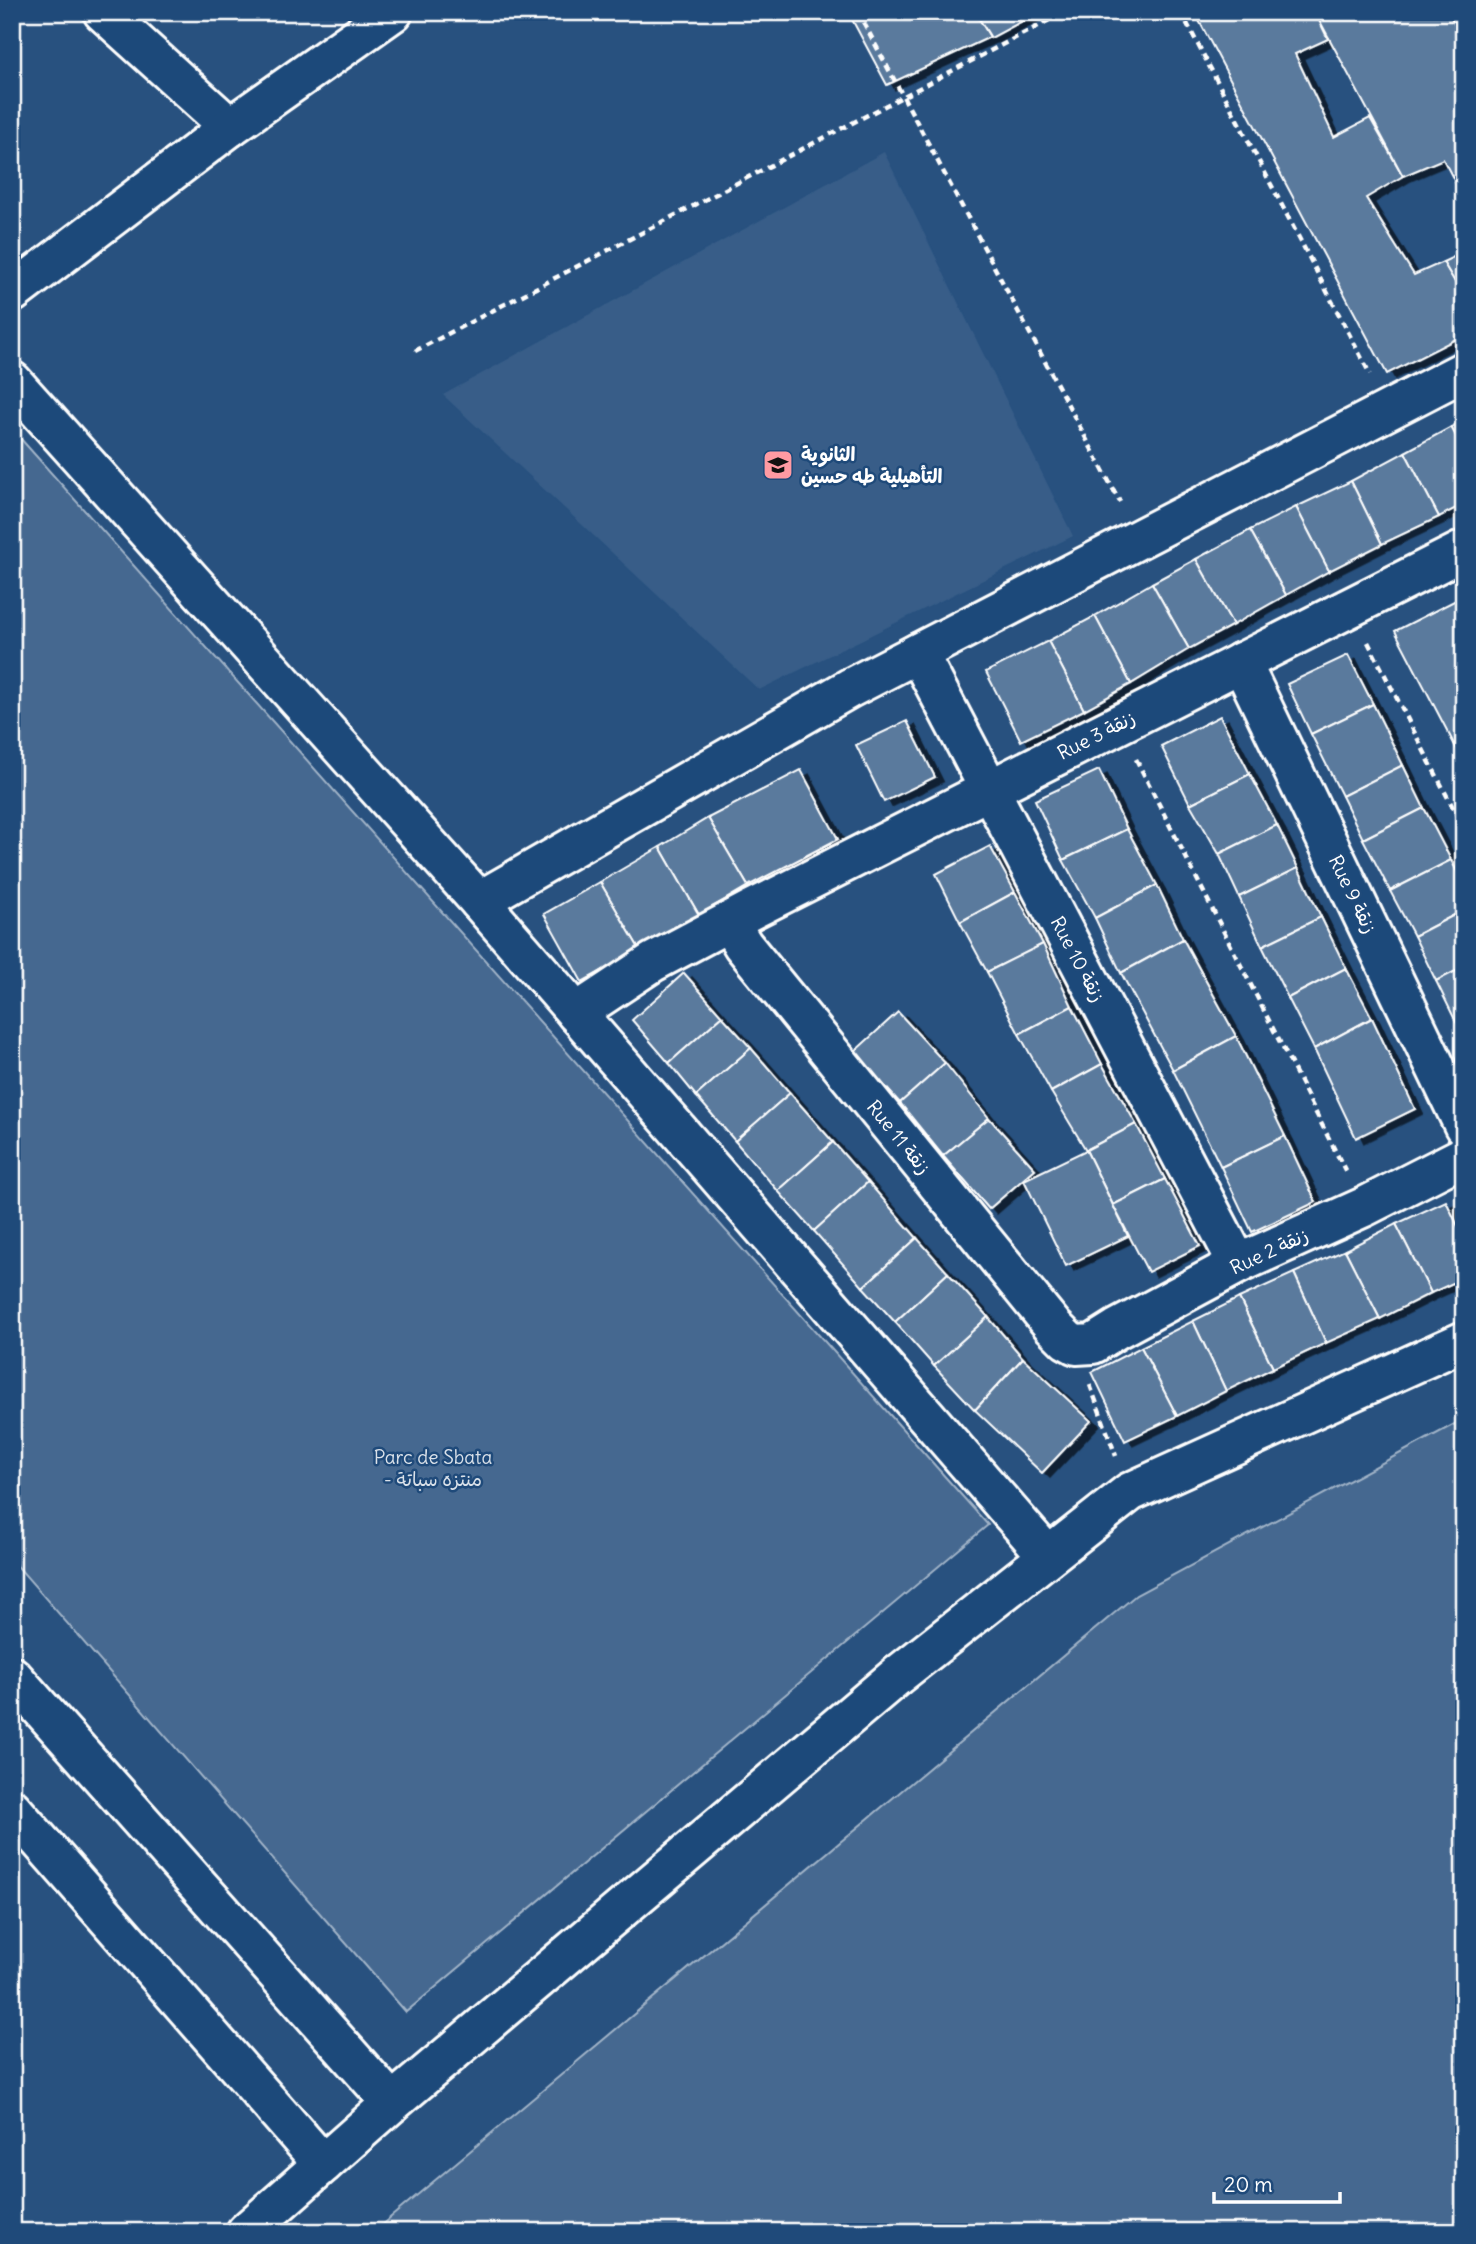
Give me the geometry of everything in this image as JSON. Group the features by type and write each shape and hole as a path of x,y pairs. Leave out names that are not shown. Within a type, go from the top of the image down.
{"street":[{"path":"103,12 230,127"},
{"path":"12,293 230,127 393,12"},
{"path":"480,901 850,688 1464,371"},
{"path":"12,381 480,901 1048,1556"},
{"name":"Rue 3 زنقة","path":"576,1013 653,962 729,922 1463,551"},
{"name":"Rue 10 زنقة","path":"918,653 1238,1264"},
{"name":"Rue 9 زنقة","path":"1241,662 1464,1126"},
{"name":"Rue 11 زنقة","path":"729,922 743,945 1054,1326 1076,1345"},
{"name":"Rue 2 زنقة","path":"1076,1345 1093,1344 1238,1264 1364,1207 1464,1156"},
{"path":"246,2232 392,2103 898,1675 1130,1492 1464,1340"},
{"path":"12,1676 392,2103"},
{"path":"12,1809 323,2164"}],"path":[{"path":"858,12 1139,538"},
{"path":"415,351 1065,12"},
{"path":"1181,12 1389,410"},
{"path":"1350,607 1464,829"},
{"path":"1118,724 1364,1207"},
{"path":"1076,1345 1130,1492"}],"shaded area":[{"name":"الثانوية التأهيلية طه حسين","path":"884,152 1073,536 759,690 443,395"}],"green space":[{"name":"Parc de Sbata - منتزه سباتة","path":"12,429 988,1525 406,2012 12,1560"},
{"path":"1464,1419 1464,2232 373,2232 1136,1595"}],"building":[{"path":"848,12 975,12 990,37 887,85"},
{"path":"975,12 1039,12 991,38"},
{"path":"1206,12 1315,12 1328,39 1295,54 1334,137 1370,118 1403,176 1366,198 1414,275 1443,262 1464,297 1464,335 1387,374 1197,17"},
{"path":"1315,12 1448,12 1464,41 1464,199 1443,159 1403,176"},
{"path":"1464,252 1464,297 1443,262"},
{"path":"1464,421 1464,451 1451,427"},
{"path":"1451,427 1464,451 1464,504 1439,517 1405,452"},
{"path":"1405,452 1439,517 1382,544 1351,481"},
{"path":"1351,481 1382,544 1329,571 1296,507"},
{"path":"1296,507 1329,571 1286,595 1250,530"},
{"path":"1250,530 1286,595 1233,625 1196,559"},
{"path":"1196,559 1233,625 1189,649 1152,583"},
{"path":"1152,583 1189,649 1131,684 1095,616"},
{"path":"1462,597 1464,599 1464,763 1395,631"},
{"path":"1095,616 1131,684 1084,710 1048,641"},
{"path":"1048,641 1084,710 1021,741 986,672"},
{"path":"1348,655 1373,704 1311,734 1287,684"},
{"path":"1373,704 1403,765 1342,796 1311,734"},
{"path":"1220,716 1250,774 1190,804 1161,746"},
{"path":"907,721 935,777 884,802 856,745"},
{"path":"1403,765 1424,808 1363,839 1342,796"},
{"path":"801,770 838,839 748,886 708,818"},
{"path":"1099,770 1127,829 1063,860 1035,800"},
{"path":"1250,774 1277,825 1219,854 1190,804"},
{"path":"1424,808 1451,860 1390,891 1363,839"},
{"path":"708,818 748,886 699,915 660,847"},
{"path":"1277,825 1298,868 1239,897 1219,854"},
{"path":"1127,829 1157,885 1095,918 1063,860"},
{"path":"990,846 1015,892 960,922 936,874"},
{"path":"660,847 699,915 640,950 600,882"},
{"path":"1451,860 1464,885 1464,910 1414,936 1390,891"},
{"path":"1298,868 1321,917 1262,946 1239,897"},
{"path":"600,882 640,950 582,982 544,914"},
{"path":"1157,885 1183,939 1121,973 1095,918"},
{"path":"1015,892 1043,944 987,972 960,922"},
{"path":"1464,910 1464,967 1436,981 1414,936"},
{"path":"1321,917 1346,968 1288,998 1262,946"},
{"path":"1183,939 1236,1036 1173,1070 1121,973"},
{"path":"1043,944 1072,1006 1019,1034 987,972"},
{"path":"1464,967 1464,1034 1462,1034 1436,981"},
{"path":"1346,968 1372,1018 1314,1049 1288,998"},
{"path":"684,973 722,1016 669,1063 632,1020"},
{"path":"1072,1006 1102,1064 1051,1092 1019,1034"},
{"path":"898,1012 945,1063 900,1103 854,1052"},
{"path":"722,1016 751,1048 696,1096 669,1063"},
{"path":"1372,1018 1415,1109 1356,1138 1314,1049"},
{"path":"1236,1036 1285,1136 1221,1167 1173,1070"},
{"path":"751,1048 790,1093 735,1141 696,1096"},
{"path":"945,1063 989,1118 943,1156 900,1103"},
{"path":"1102,1064 1136,1124 1086,1150 1051,1092"},
{"path":"790,1093 833,1142 778,1191 735,1141"},
{"path":"989,1118 1035,1169 989,1209 943,1156"},
{"path":"1136,1124 1165,1179 1113,1205 1086,1150"},
{"path":"1285,1136 1316,1202 1252,1232 1221,1167"},
{"path":"833,1142 868,1182 814,1231 778,1191"},
{"path":"1086,1150 1128,1236 1066,1266 1024,1180"},
{"path":"1165,1179 1200,1246 1148,1272 1113,1205"},
{"path":"868,1182 917,1238 863,1287 814,1231"},
{"path":"1446,1201 1464,1239 1464,1278 1431,1293 1396,1224"},
{"path":"1396,1224 1431,1293 1380,1319 1345,1250"},
{"path":"917,1238 948,1273 895,1322 863,1287"},
{"path":"1345,1250 1380,1319 1326,1343 1294,1273"},
{"path":"948,1273 988,1317 934,1366 895,1322"},
{"path":"1294,1273 1326,1343 1273,1368 1239,1298"},
{"path":"1239,1298 1273,1368 1226,1391 1193,1321"},
{"path":"988,1317 1023,1358 975,1410 934,1366"},
{"path":"1193,1321 1226,1391 1177,1416 1141,1347"},
{"path":"1141,1347 1177,1416 1125,1441 1092,1372"},
{"path":"1023,1358 1091,1421 1042,1473 975,1410"}],"place":[{"name":"الثانوية التأهيلية طه حسين","path":"778,465"}]}
